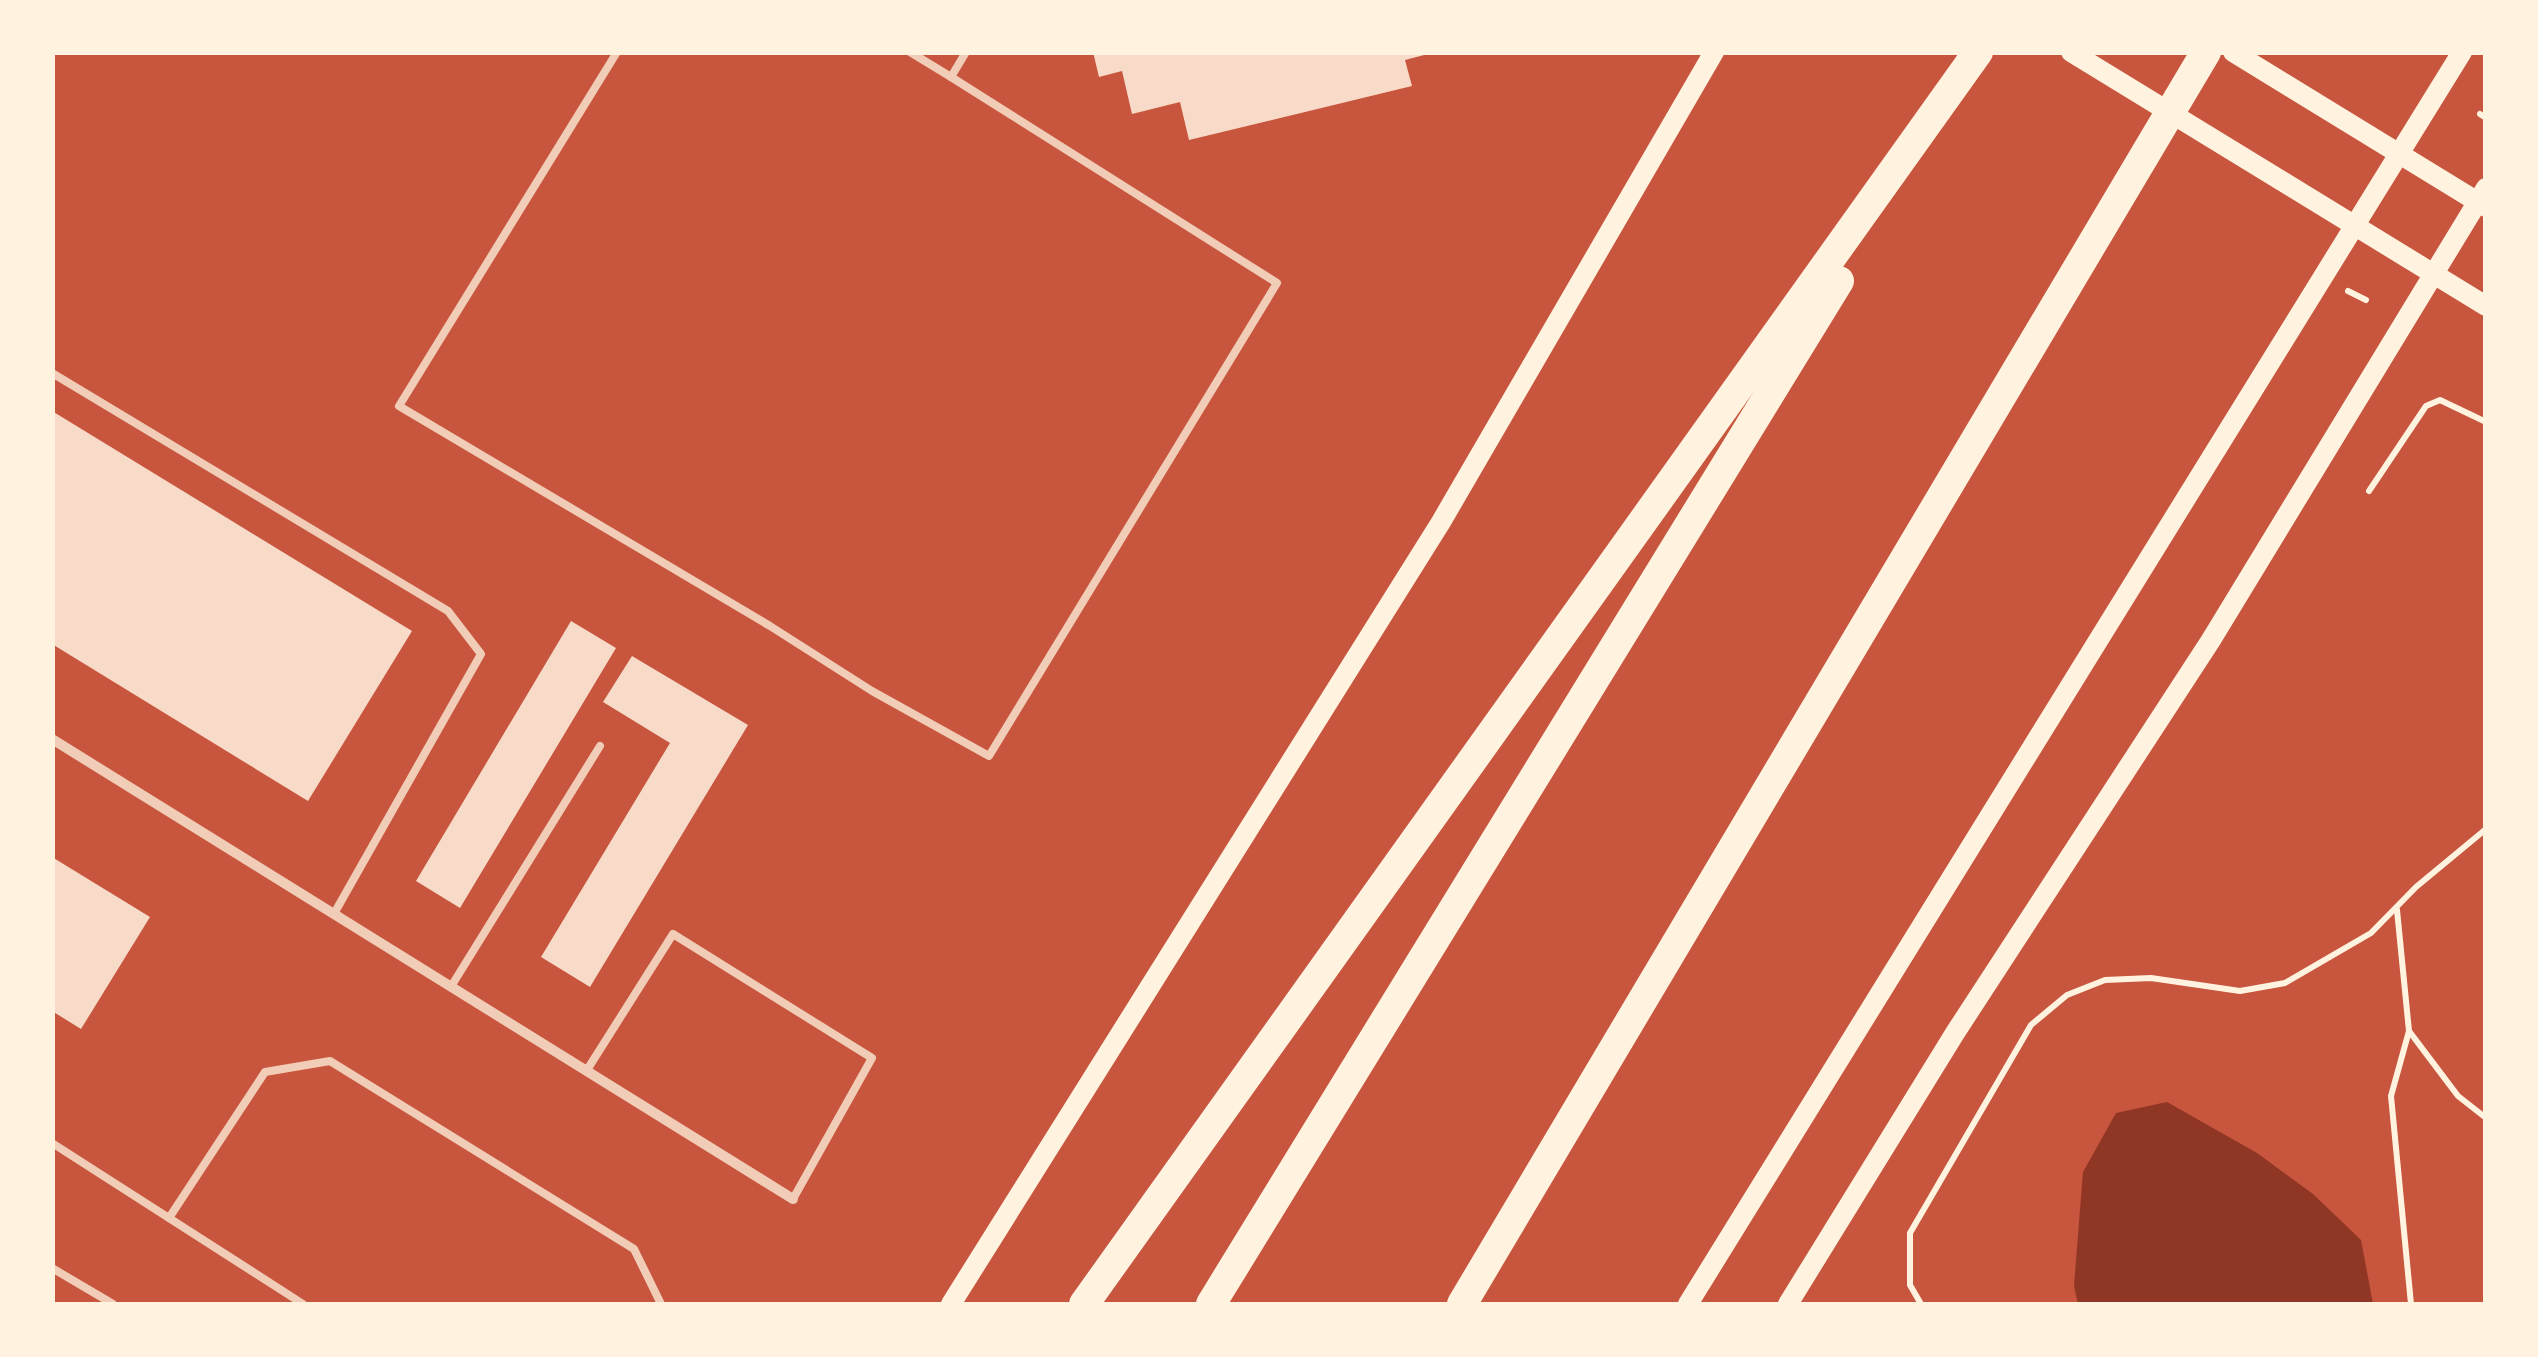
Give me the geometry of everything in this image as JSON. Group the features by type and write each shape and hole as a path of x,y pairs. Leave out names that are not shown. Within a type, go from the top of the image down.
{"highway":[{"path":"1084,1304 1979,52"},
{"path":"1212,1304 1979,52"},
{"path":"1462,1304 2206,52"}],"main road":[{"path":"1688,94 1698,52"},
{"path":"951,1304 1441,522 1714,52"},
{"path":"2071,52 2486,306"},
{"path":"1788,1304 1955,1033 2211,640 2433,273 2483,199 2398,155 2233,52"},
{"path":"1688,1304 2462,52"}],"street":[{"path":"52,739 793,1199"}],"lane":[{"path":"617,52 399,406 770,626 872,691 990,756 1277,283 910,52"},
{"path":"951,77 966,52"},
{"path":"52,373 448,610 481,654 335,912"},
{"path":"452,984 600,746"},
{"path":"588,1070 673,934 872,1058 793,1199"},
{"path":"168,1218 265,1072 330,1061 634,1250 661,1304"},
{"path":"52,1143 303,1304"},
{"path":"52,1268 110,1304"}],"path":[{"path":"2347,290 2366,300"},
{"path":"2370,491 2426,406 2440,400 2486,422"},
{"path":"1921,1304 1910,1285 1910,1233 2031,1025 2067,995 2105,980 2151,978 2240,991 2284,983 2371,933 2416,887 2486,830"},
{"path":"2397,910 2410,1031 2391,1096 2411,1304"},
{"path":"2410,1031 2458,1096 2486,1118"}],"shaded area":[{"path":"2167,1102 2257,1153 2313,1194 2361,1240 2373,1304 2078,1304 2074,1286 2083,1172 2116,1113"}],"building":[{"path":"1093,52 1428,54 1405,60 1412,86 1189,140 1180,102 1132,114 1122,71 1099,77"},
{"path":"52,411 412,631 308,801 52,644"},
{"path":"571,621 616,648 460,908 416,881"},
{"path":"632,656 748,725 590,987 541,957 670,743 603,702"},
{"path":"52,857 150,917 81,1029 52,1011"}]}
